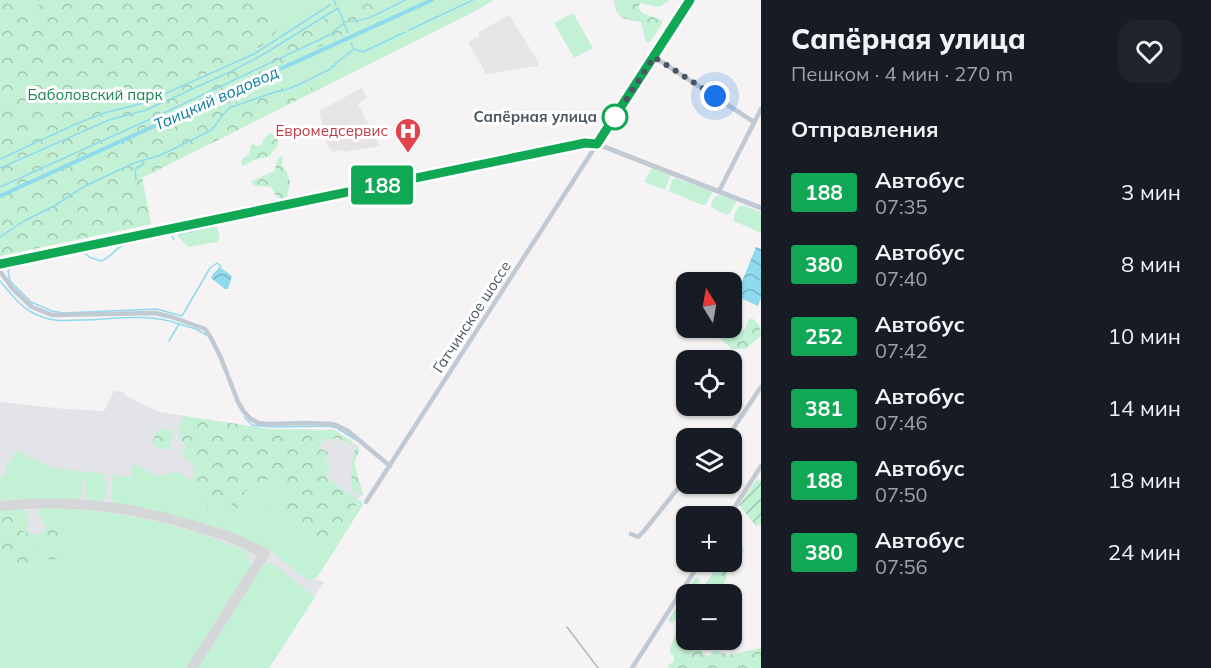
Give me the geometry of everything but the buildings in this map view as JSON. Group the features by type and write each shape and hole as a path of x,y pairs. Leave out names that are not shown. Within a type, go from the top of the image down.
{"main road":[{"path":"0,264 585,143 597,144 690,0"}],"street":[{"path":"654,57 754,122"},
{"path":"719,191 761,110"},
{"path":"597,144 761,208"},
{"name":"Гатчинское шоссе","path":"366,502 597,144"},
{"path":"0,271 12,288 32,307 52,315 155,313 205,329 212,338 238,402 251,419 267,424 306,423 338,426 348,431 390,466"},
{"path":"734,428 761,387"},
{"path":"735,506 761,466"},
{"path":"631,534 638,537 676,491"},
{"path":"632,668 693,572"}],"shaded area":[{"path":"509,15 539,63 538,66 486,74 468,42 479,36 479,32"},
{"path":"362,88 367,98 358,104 380,146 344,152 343,150 331,151 327,144 319,111"},
{"path":"114,391 124,392 126,396 159,412 269,429 334,430 359,447 354,463 363,494 315,573 318,576 315,579 324,582 269,668 0,668 0,402 104,411"}],"green space":[{"name":"Баболовский парк","path":"0,0 494,0 142,178 151,224 0,256"},
{"path":"0,0 34,0 0,22"},
{"name":"Баболовский парк","path":"47,0 266,0 266,5 276,14 280,24 269,40 239,57 241,69 265,58 333,14 336,17 351,13 366,4 376,3 381,8 384,17 343,31 341,36 332,41 235,85 235,102 290,85 302,90 314,87 319,89 142,178 151,224 0,256 0,29"},
{"path":"614,0 670,0 659,7 641,3 638,6 642,13 662,20 662,24 650,42 646,42 641,22 622,18 617,12"},
{"path":"573,13 593,48 574,58 554,23"},
{"path":"270,133 278,141 270,155 243,166 242,159 249,154 251,145 261,145"},
{"path":"283,156 282,165 290,182 287,197 283,200 277,197 271,187 255,186 252,181 274,171 279,157"},
{"path":"652,168 670,175 665,190 644,182"},
{"path":"675,178 711,191 705,205 669,191 672,180"},
{"path":"720,195 735,200 736,203 729,214 726,215 711,207 715,197"},
{"path":"741,205 761,212 761,233 734,221 735,213"},
{"path":"216,223 220,237 217,242 188,247 176,234 178,231"},
{"path":"752,318 759,325 761,336 745,349 732,349 719,338 742,338 742,329 745,330 748,320"},
{"path":"183,416 269,429 334,430 353,442 351,445 337,437 331,440 325,438 318,448 328,452 325,460 330,465 325,477 358,502 327,552 296,527 285,507 269,511 268,501 292,497 296,500 303,494 270,486 271,481 264,479 244,492 251,499 247,508 232,509 231,503 222,500 218,503 211,497 209,501 214,508 210,510 207,508 207,505 193,494 195,484 189,480 195,476 193,463 186,460 182,453 185,446 179,431"},
{"path":"159,428 174,431 169,449 155,447 152,442"},
{"path":"356,445 359,451 354,463 363,494 361,495 352,489 351,464"},
{"path":"14,452 25,453 25,456 47,467 106,474 104,481 108,482 105,498 101,501 86,499 86,478 83,478 78,499 0,500 0,476 5,477 7,462 12,462"},
{"path":"133,464 156,476 179,472 195,484 209,501 213,497 231,503 265,478 271,481 270,486 303,494 296,500 292,497 268,501 279,507 285,507 327,552 358,503 358,499 363,505 318,576 307,580 271,551 224,530 169,514 113,503 112,481 116,479 112,478 113,475 131,477"},
{"path":"757,479 761,480 761,524 756,526 739,505"},
{"path":"21,508 27,513 28,532 33,535 42,533 47,528 38,513 40,508 95,511 172,525 221,541 246,551 251,567 186,668 0,668 0,509"},
{"path":"55,515 59,515 62,530 70,539 65,543 56,538 53,540 62,556 59,559 36,560 33,565 0,569 0,516 15,517 18,529 29,536 32,548 37,551 39,557 42,557 46,546 43,539"},
{"path":"267,563 277,567 315,597 269,668 198,668 263,566"},
{"path":"727,572 724,584 705,584 713,573"},
{"path":"695,578 699,578 698,584 691,584"},
{"path":"676,608 676,618 673,623 668,620"},
{"path":"676,632 676,650 702,650 703,654 709,656 714,650 728,655 761,648 761,668 668,668 669,664 674,662 670,649"}],"water":[{"path":"756,247 761,249 761,298 758,306 742,299 742,281"},
{"path":"219,268 232,276 228,289 211,278"}],"waterway":[{"path":"334,0 336,5"},
{"path":"348,21 363,20 405,0"},
{"name":"Таицкий водовод","path":"0,196 432,0"},
{"path":"409,30 473,0"},
{"path":"0,159 76,124 104,113 144,103 254,54 330,5"},
{"path":"338,8 348,33"},
{"path":"0,168 109,120 146,110 232,71 338,8"},
{"path":"0,187 323,38 345,22"},
{"path":"351,43 354,49 363,52 405,32"},
{"path":"0,237 85,186 134,163 161,155 210,131 229,108 289,89 331,69 354,49"},
{"path":"135,169 144,164 142,161"},
{"path":"135,171 136,180"},
{"path":"179,234 216,225"},
{"path":"174,240 169,234 125,244 101,261 89,257 83,251 77,251 13,266 8,271 10,281 31,302 52,311 63,313 157,309 182,316 210,268 217,263 221,266 219,268"},
{"path":"0,281 24,307 46,318 69,321 144,318 179,324"},
{"path":"169,341 179,324 206,335"},
{"path":"244,417 252,425 328,426 337,428 356,440"}],"taxiway":[{"path":"0,506 73,504 145,513 227,536 265,553 192,668"}],"railway":[{"path":"567,627 598,668"}],"bus line":[{"name":"188","path":"0,264 585,143 597,144 690,0"}],"place":[{"name":"Сапёрная улица","path":"615,117"},
{"name":"Евромедсервис","path":"408,154"}],"route":[{"path":"615,117 654,57 715,96"}]}
